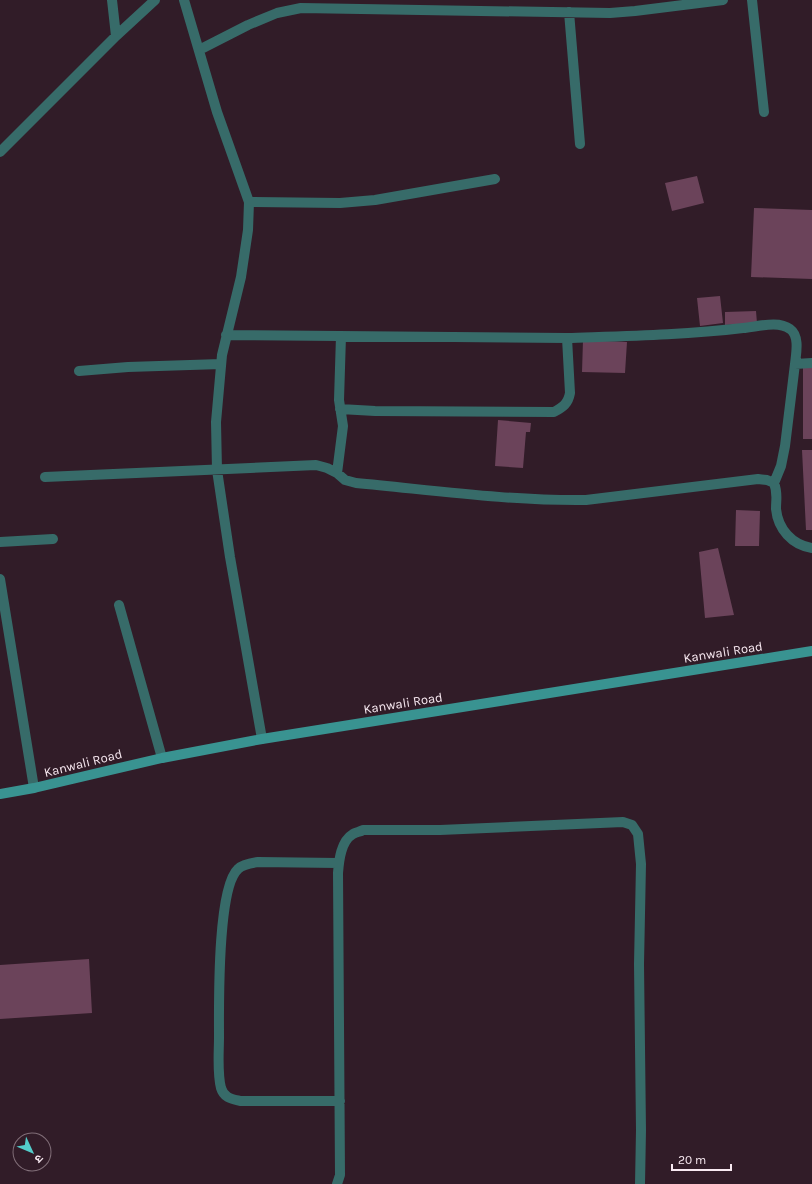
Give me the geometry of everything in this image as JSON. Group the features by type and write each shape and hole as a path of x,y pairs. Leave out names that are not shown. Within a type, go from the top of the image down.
{"street":[{"path":"112,0 116,36"},
{"path":"0,152 116,36 155,0"},
{"path":"184,0 216,112 249,202 248,230 241,277 226,335 221,364 216,422 217,470 230,557 262,739"},
{"path":"199,50 277,12 300,8 610,13 724,0"},
{"path":"752,0 764,112"},
{"path":"569,12 580,144"},
{"path":"249,202 340,203 375,200 495,179"},
{"path":"226,335 567,338 639,336 784,325 792,330 797,341 786,446 781,466 774,484"},
{"path":"336,473 343,426 339,400 341,336"},
{"path":"340,409 375,411 554,412 563,407 568,401 570,393 567,338"},
{"path":"795,364 812,363"},
{"path":"79,371 128,367 221,364"},
{"path":"45,477 316,465 327,468 345,480 356,483 526,499 560,500 586,500 758,479 767,480 774,484 777,492 776,509 779,522 786,535 794,542 804,547 812,548"},
{"path":"0,542 53,539"},
{"path":"0,579 34,788"},
{"path":"119,605 162,758"},
{"name":"Kanwali Road","path":"0,794 34,788 162,758 262,739 812,651"},
{"path":"337,1184 340,1175 338,863 344,844 352,834 363,830 440,830 623,822 632,825 638,834 642,864 639,964 641,1130 640,1184"},
{"path":"338,863 258,862 246,864 238,868 227,896 219,975 219,1066 221,1089 225,1096 232,1099 240,1101 340,1101"}],"building":[{"path":"697,176 704,203 672,211 665,183"},
{"path":"754,208 812,210 812,279 751,277"},
{"path":"720,296 723,323 700,326 697,298"},
{"path":"756,311 757,323 725,325 725,312"},
{"path":"583,340 627,342 625,373 582,372"},
{"path":"803,367 812,367 812,439 803,439"},
{"path":"498,420 531,423 530,432 526,432 523,468 495,466"},
{"path":"802,450 812,450 812,530 806,530"},
{"path":"736,510 760,511 759,546 735,546"},
{"path":"718,548 734,615 705,618 699,552"},
{"path":"89,959 92,1013 0,1019 0,965"}]}
